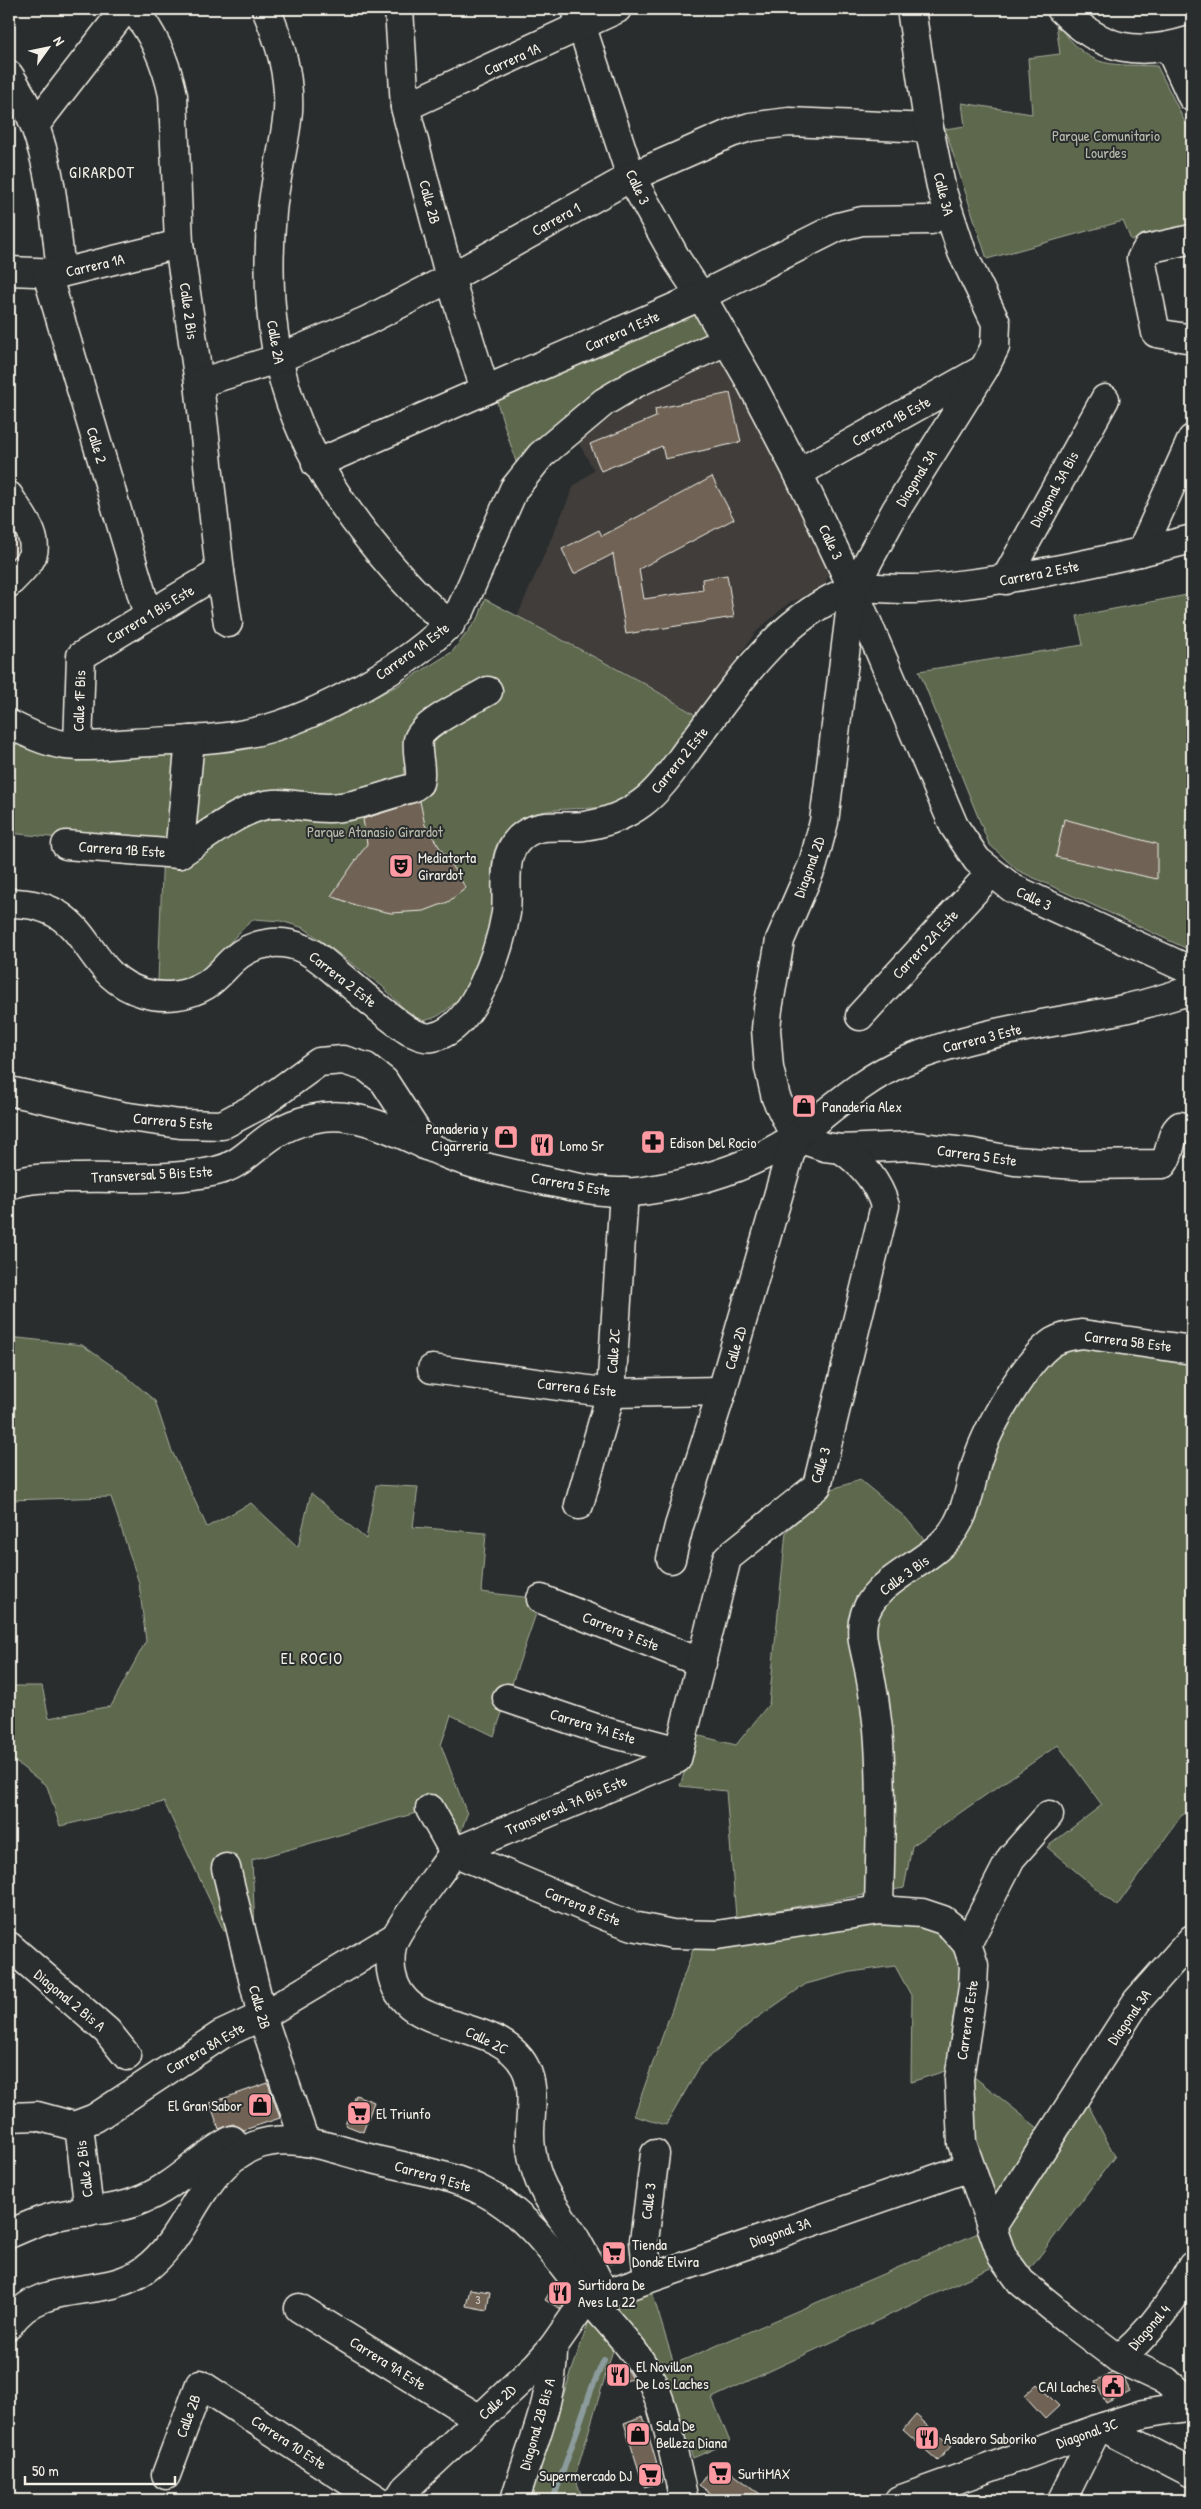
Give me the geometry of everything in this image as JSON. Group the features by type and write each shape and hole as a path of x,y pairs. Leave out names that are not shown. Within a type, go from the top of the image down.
{"street":[{"path":"36,124 125,9"},
{"name":"Calle 2 Bis","path":"132,9 158,46 170,78 174,112 179,244 199,383 220,572 228,623"},
{"name":"Calle 2A","path":"266,9 279,42 288,92 286,125 272,209 269,253 268,280 278,359 300,430 316,464 337,497 394,570 417,596 450,626"},
{"name":"Calle 2B","path":"399,9 405,108 450,278 485,390"},
{"name":"Carrera 1A","path":"405,108 580,18 617,9"},
{"name":"Calle 3A","path":"911,9 929,128 951,221 974,280 996,323 995,347 984,369"},
{"path":"1061,9 1088,32 1118,46 1150,50 1180,43 1192,97"},
{"name":"Calle 3","path":"580,18 631,177 673,253 701,296 767,413 798,473 853,589 945,808 965,843 977,860 1012,888 1192,971"},
{"name":"Calle 2","path":"9,75 23,96 36,124 53,191 54,274 148,615"},
{"name":"Carrera 1","path":"199,383 278,359 366,321 450,278 631,177 713,139 750,127 769,124 809,122 929,128"},
{"name":"Carrera 1 Este","path":"316,464 701,296 838,227 862,221 930,220"},
{"path":"1192,239 1147,250 1141,259 1156,333 1192,339"},
{"name":"Carrera 1A","path":"9,272 54,274 179,244"},
{"name":"Carrera 1A Este","path":"9,724 48,741 78,746 190,740 245,734 270,728 300,716 381,675 405,660 450,626 461,609 514,488 541,455 604,402 634,384 726,341"},
{"name":"Carrera 1B Este","path":"798,473 984,369"},
{"name":"Diagonal 3A","path":"853,589 896,510 984,369"},
{"name":"Diagonal 3A Bis","path":"1006,580 1105,399"},
{"path":"1141,552 1192,439"},
{"path":"9,496 31,533 34,545 30,560 9,583"},
{"name":"Carrera 2 Este","path":"9,903 35,904 58,914 76,929 111,975 132,989 157,996 182,994 206,985 235,958 252,947 273,943 294,945 314,954 398,1024 420,1036 432,1038 457,1024 486,980 495,958 506,911 509,857 520,839 538,828 600,823 615,818 642,803 664,782 770,646 804,616 853,589 939,588 1006,580 1141,552 1192,539"},
{"name":"Carrera 1 Bis Este","path":"81,656 220,572"},
{"name":"Diagonal 2D","path":"795,1137 776,1098 769,1068 766,1038 768,1009 780,940 813,864 824,822 853,589"},
{"name":"Calle 1F Bis","path":"78,746 81,656"},
{"path":"179,854 240,815 258,807 277,803 328,808 345,807 412,788 419,783 422,775 419,738 426,728 488,692"},
{"path":"179,854 190,740"},
{"name":"Carrera 1B Este","path":"66,845 179,854"},
{"name":"Carrera 2A Este","path":"860,1016 991,873"},
{"name":"Carrera 3 Este","path":"795,1137 863,1083 883,1071 934,1050 991,1033 1123,1009 1192,990"},
{"name":"Carrera 5 Este","path":"9,1091 122,1116 180,1124 222,1125 260,1105 320,1062 343,1060 366,1067 384,1081 426,1146 483,1167 580,1188 624,1192 681,1183 729,1170 752,1161 795,1137 825,1147 841,1149 912,1146 973,1153 1015,1161 1078,1165 1163,1164 1167,1159 1175,1130 1180,1126 1192,1128"},
{"name":"Transversal 5 Bis Este","path":"9,1185 27,1179 41,1178 187,1175 216,1171 232,1167 272,1135 318,1118 350,1117 367,1121 426,1146"},
{"name":"Calle 2D","path":"671,1558 679,1526 722,1391 795,1137"},
{"name":"Calle 3","path":"678,1755 727,1558 816,1486 885,1206 878,1186 856,1161 841,1149"},
{"name":"Calle 2C","path":"579,1505 610,1392 624,1192"},
{"name":"Carrera 5B Este","path":"1064,1337 1082,1334 1192,1350"},
{"name":"Calle 3 Bis","path":"878,1910 880,1762 873,1692 862,1639 863,1619 877,1593 930,1556 950,1537 963,1513 978,1458 1002,1405 1041,1352 1055,1341 1064,1337"},
{"name":"Carrera 6 Este","path":"432,1369 610,1392 722,1391"},
{"name":"Carrera 7 Este","path":"541,1599 702,1663"},
{"name":"Carrera 7A Este","path":"507,1698 678,1755"},
{"name":"Transversal 7A Bis Este","path":"454,1852 678,1755"},
{"path":"430,1809 454,1852"},
{"path":"967,1944 1011,1858 1049,1815"},
{"name":"Calle 2C","path":"454,1852 395,1937 390,1956 392,1976 407,2002 422,2015 469,2030 503,2045 524,2066 531,2083 530,2134 538,2176 549,2200 573,2235 597,2296"},
{"name":"Carrera 8 Este","path":"454,1852 608,1917 650,1930 672,1934 695,1936 740,1932 780,1924 878,1910 911,1911 933,1916 952,1927 967,1944 974,1965 974,1976 961,2058 958,2100 962,2143 1002,2256 1020,2282 1119,2359 1166,2381 1192,2406"},
{"name":"Calle 2B","path":"226,1868 262,2016 305,2142"},
{"name":"Carrera 8A Este","path":"79,2125 109,2109 141,2086 220,2036 262,2016 395,1937"},
{"name":"Diagonal 3A","path":"992,2227 1137,2001 1192,1939"},
{"name":"Diagonal 2 Bis A","path":"9,1946 107,2030 127,2056"},
{"path":"9,2117 38,2116 68,2125 79,2125"},
{"name":"Calle 2 Bis","path":"79,2125 90,2212"},
{"path":"9,2234 49,2218 125,2205 151,2195 176,2181 222,2145 234,2139 243,2138 260,2144"},
{"name":"Carrera 9 Este","path":"260,2144 286,2139 305,2142 461,2182 484,2192 519,2215 597,2296 649,2374 660,2403 684,2500"},
{"path":"9,2325 23,2308 41,2298 118,2283 142,2272 161,2255 216,2172 240,2152 260,2144"},
{"name":"Calle 3","path":"648,2278 644,2241 655,2154"},
{"name":"Diagonal 3A","path":"597,2296 970,2166"},
{"name":"Diagonal 4","path":"1119,2359 1155,2323 1171,2303 1192,2266"},
{"name":"Calle 2D","path":"398,2500 405,2489 554,2347 583,2304 597,2296"},
{"name":"Carrera 9A Este","path":"299,2308 478,2418"},
{"name":"Diagonal 2B Bis A","path":"515,2500 548,2394 554,2362 554,2347"},
{"name":"Calle 2B","path":"166,2476 200,2384"},
{"name":"Carrera 10 Este","path":"200,2384 378,2500"},
{"name":"Diagonal 3C","path":"899,2500 1143,2414 1192,2406"},
{"path":"1062,2500 1100,2428 1192,2473"}],"shaded area":[{"path":"723,353 830,571 823,590 790,602 755,633 697,716 645,684 517,617 574,486 594,470 578,442 652,386"},
{"path":"17,534 25,548 9,565 9,536"}],"green space":[{"name":"Parque Comunitario Lourdes","path":"1056,23 1079,49 1099,61 1110,64 1157,66 1192,136 1192,232 1131,240 1123,221 987,259 945,129 965,126 962,103 1032,114 1028,58 1060,54"},
{"path":"695,308 707,336 659,356 605,385 517,465 495,396"},
{"path":"1192,594 1192,951 1017,870 989,844 919,671 1083,645 1077,616"},
{"name":"Parque Atanasio Girardot","path":"485,599 645,684 697,716 651,781 627,800 608,807 545,811 533,814 522,818 503,834 494,851 492,860 491,922 478,967 462,994 452,1005 437,1016 424,1021 412,1017 382,986 304,928 281,921 254,919 212,961 193,976 182,980 158,981 163,848 9,833 9,741 40,751 226,746 323,723 397,686 452,652 479,617"},
{"path":"9,1337 82,1345 124,1374 155,1401 171,1449 207,1527 251,1503 298,1547 311,1493 366,1539 376,1485 418,1487 413,1527 486,1533 481,1592 541,1599 494,1736 451,1715 441,1745 467,1814 454,1852 430,1809 252,1860 255,1931 224,1931 164,1802 60,1826 47,1786 9,1757 9,1697 11,1686 42,1686 49,1718 111,1706 146,1641 139,1583 111,1497 9,1500"},
{"path":"1088,1346 1192,1363 1192,1809 1181,1816 1117,1906 1047,1847 1102,1805 1058,1745 912,1846 904,1888 736,1917 726,1791 680,1786 696,1735 736,1745 769,1704 786,1532 832,1489 860,1480 905,1517 943,1562 974,1524 980,1493 1000,1442 1026,1395 1045,1369 1060,1353"},
{"path":"918,1918 956,1942 966,1965 948,2070 911,2082 912,1997 895,1966 851,1972 806,1984 754,2020 701,2064 666,2125 634,2116 693,1950 776,1935"},
{"path":"973,2076 1058,2144 1086,2101 1115,2156 1030,2269 1018,2255 712,2398 730,2442 693,2458 660,2367 615,2305 651,2289 674,2364 1006,2221 986,2175 972,2123"},
{"path":"589,2321 613,2350 575,2477 583,2500 527,2500"}],"building":[{"path":"730,393 741,442 665,459 662,446 601,471 590,444 656,417 655,409"},
{"path":"712,477 734,519 639,569 644,599 703,590 702,579 727,575 734,617 626,634 613,554 574,574 562,549 599,530 602,536"},
{"name":"Mediatorta Girardot","path":"420,801 425,825 466,888 448,902 424,911 391,913 358,906 331,896 367,844 363,819"},
{"path":"1064,819 1157,844 1157,879 1056,857"},
{"path":"268,2083 280,2118 244,2130 233,2124 219,2129 210,2103"},
{"name":"El Triunfo","path":"356,2095 374,2102 363,2132 345,2125"},
{"name":"Tienda Donde Elvira","path":"618,2241 626,2254 611,2264 602,2251"},
{"name":"Surtidora De Aves La 22","path":"556,2282 568,2297 561,2309 545,2300"},
{"path":"470,2289 490,2292 487,2310 466,2306"},
{"name":"El Novillon De Los Laches","path":"624,2365 632,2379 608,2386 605,2370"},
{"name":"CAI Laches","path":"1112,2373 1124,2379 1130,2391 1106,2403 1095,2381"},
{"path":"1037,2384 1059,2406 1045,2419 1024,2396"},
{"name":"Asadero Saboriko","path":"916,2415 951,2446 938,2461 903,2430"},
{"path":"643,2416 662,2482 644,2487 624,2423"},
{"name":"SurtiMAX","path":"716,2461 768,2500 720,2500 699,2485"}],"waterway":[{"path":"553,2500 591,2390 604,2360"}],"place":[{"name":"Mediatorta Girardot","path":"401,866"},
{"name":"Panaderia Alex","path":"804,1106"},
{"name":"Panaderia y Cigarreria","path":"506,1137"},
{"name":"Edison Del Rocio","path":"653,1142"},
{"name":"Lomo Sr","path":"542,1145"},
{"name":"El Gran Sabor","path":"260,2105"},
{"name":"El Triunfo","path":"359,2113"},
{"name":"Tienda Donde Elvira","path":"614,2253"},
{"name":"Surtidora De Aves La 22","path":"560,2293"},
{"name":"El Novillon De Los Laches","path":"618,2375"},
{"name":"CAI Laches","path":"1113,2386"},
{"name":"Sala De Belleza Diana","path":"638,2434"},
{"name":"Asadero Saboriko","path":"927,2438"},
{"name":"SurtiMAX","path":"720,2473"},
{"name":"Supermercado DJ","path":"650,2475"}],"district":[{"name":"GIRARDOT","path":"102,172"},
{"name":"EL ROCIO","path":"312,1658"}]}
